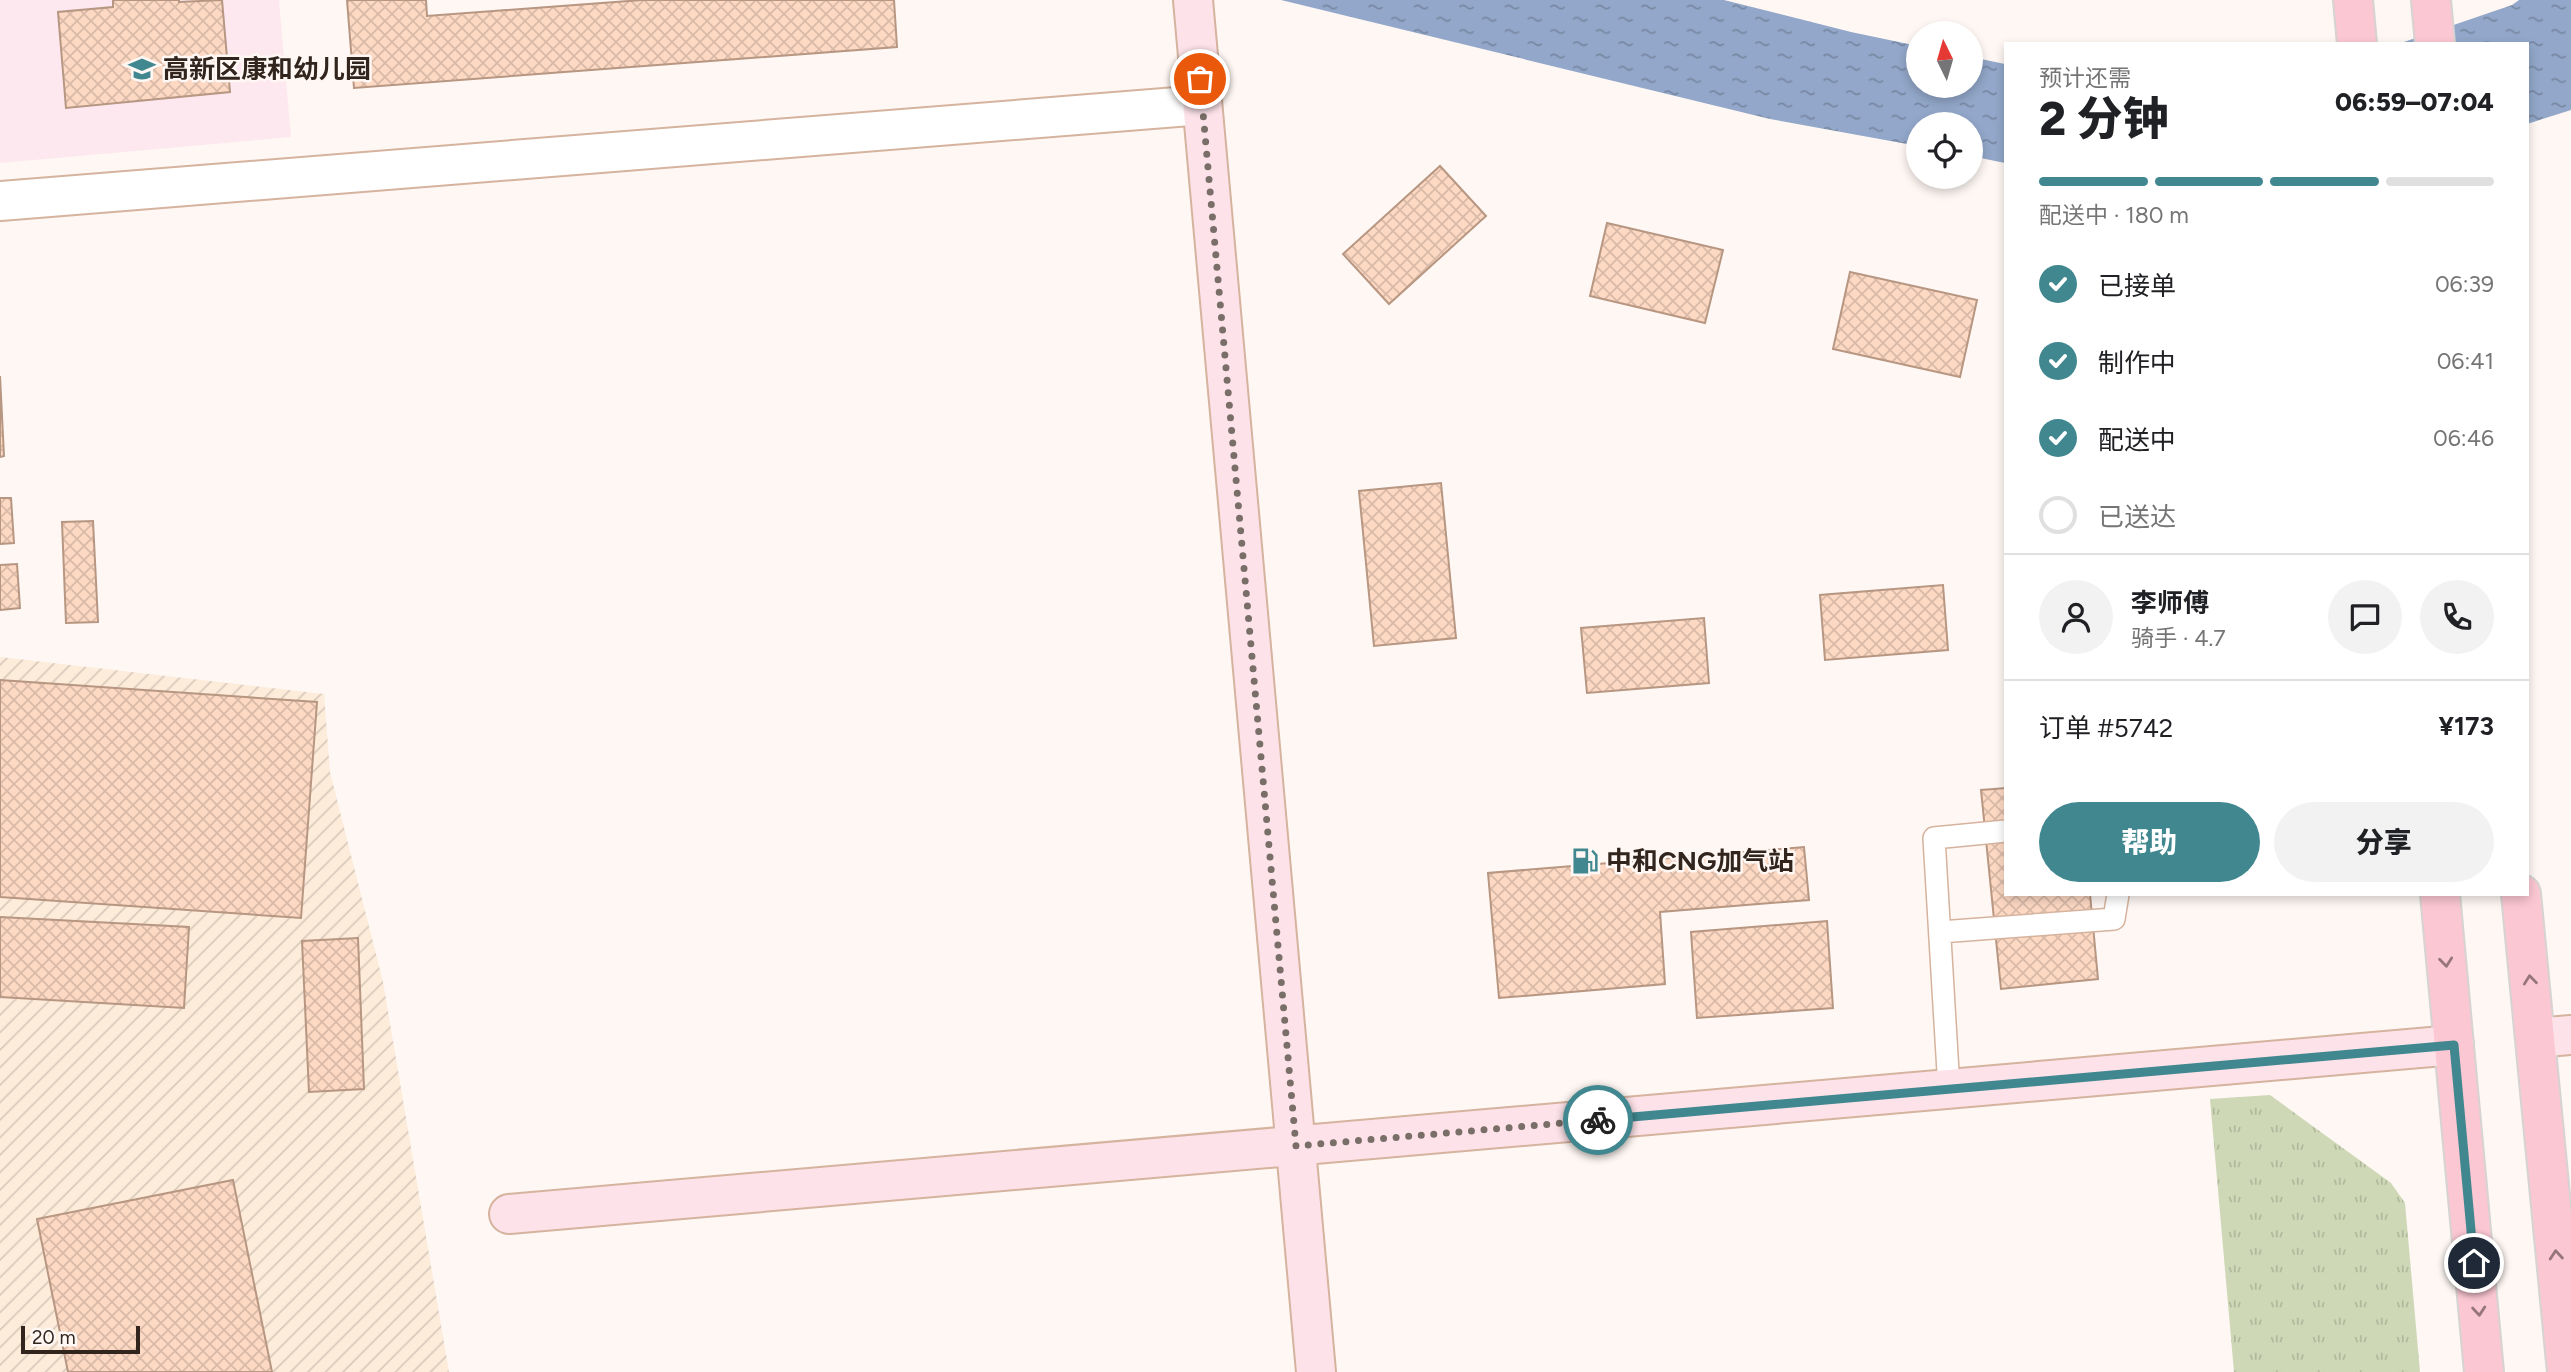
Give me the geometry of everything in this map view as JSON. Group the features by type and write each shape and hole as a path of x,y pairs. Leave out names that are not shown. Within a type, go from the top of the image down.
{"main road":[{"path":"2440,896 2484,1372"},
{"path":"2521,896 2553,1037 2567,1372"}],"street":[{"path":"1193,0 1316,1372"},
{"path":"0,201 1202,105"},
{"path":"509,1214 2454,1045"}],"lane":[{"path":"1950,1089 1934,838 2004,831"},
{"path":"1940,932 2115,919 2118,896"}],"shaded area":[{"name":"高新区康和幼儿园","path":"0,0 279,0 291,137 0,163"},
{"path":"0,657 324,694 330,772 383,982 449,1372 0,1372"}],"green space":[{"path":"2270,1095 2391,1183 2405,1203 2420,1372 2234,1372 2210,1099"}],"water":[{"path":"1281,0 1724,0 1906,43 1906,98 1983,98 1983,59 2004,64 2004,163 1983,158 1983,112 1906,112 1906,144 1770,119"},
{"path":"2519,0 2571,0 2571,110 2529,123 2529,42 2404,42 2512,5"}],"building":[{"path":"113,0 222,0 230,92 66,108 58,12 113,7"},
{"path":"347,0 426,0 427,16 642,0 894,0 897,47 354,88"},
{"path":"1440,166 1486,216 1389,304 1343,254"},
{"path":"1607,223 1723,250 1705,323 1590,296"},
{"path":"1850,272 1977,300 1960,377 1833,349"},
{"path":"0,376 4,456 0,457"},
{"path":"1441,483 1456,638 1374,646 1359,491"},
{"path":"0,498 11,498 14,543 0,544"},
{"path":"93,521 98,622 66,623 62,522"},
{"path":"17,564 20,608 0,610 0,565"},
{"path":"1943,585 1948,650 1825,660 1820,595"},
{"path":"1704,618 1709,683 1587,693 1581,628"},
{"path":"0,680 317,702 301,918 0,897"},
{"path":"2004,788 2004,896 2090,896 2098,979 2001,989 1981,790"},
{"path":"1804,847 1809,900 1660,912 1665,984 1499,998 1488,873"},
{"path":"0,917 189,927 184,1008 0,997"},
{"path":"1827,921 1833,1008 1697,1018 1691,932"},
{"path":"358,938 364,1089 309,1092 302,941"},
{"path":"233,1180 272,1372 68,1372 37,1219"}],"way so far":[{"path":"1200,79 1296,1146 1598,1120"}],"place":[{"name":"高新区康和幼儿园","path":"142,69"},
{"name":"中和CNG加气站","path":"1585,861"}],"route":[{"path":"1598,1120 2454,1045 2474,1263"}]}
